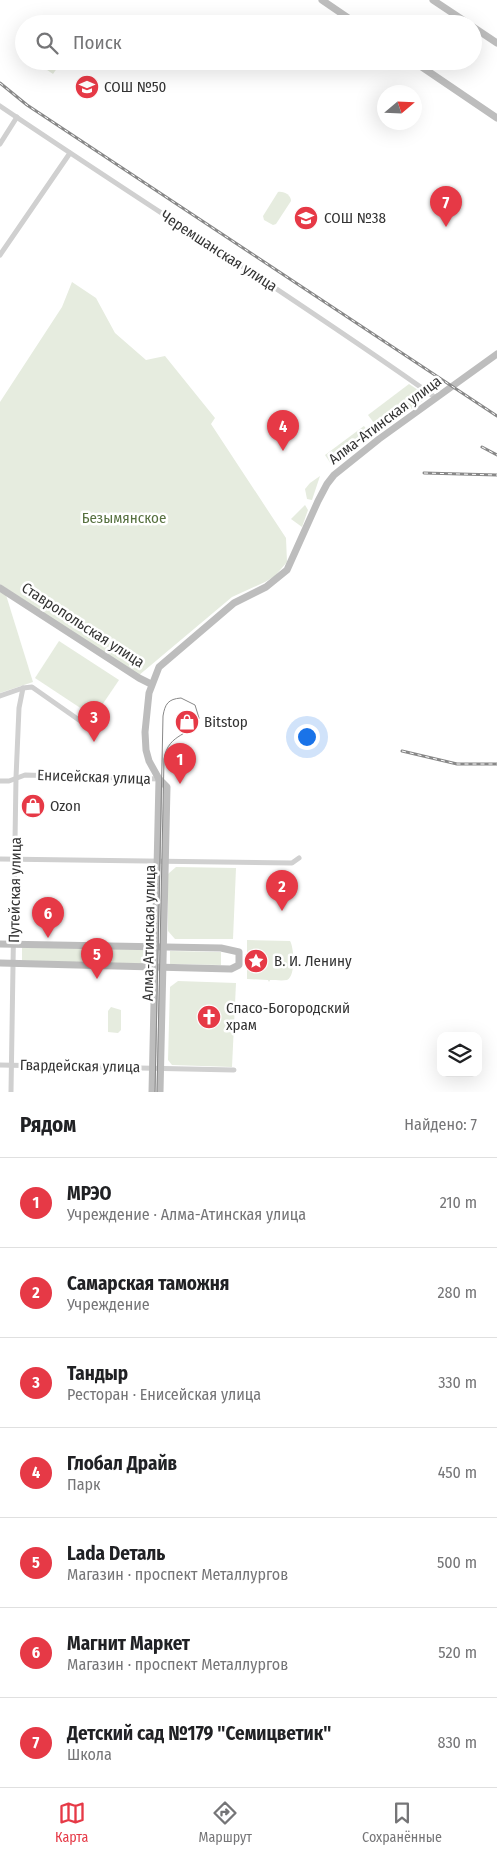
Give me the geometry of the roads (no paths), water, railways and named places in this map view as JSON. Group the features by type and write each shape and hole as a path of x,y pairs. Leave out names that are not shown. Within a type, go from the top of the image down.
{"street":[{"path":"322,0 344,15"},
{"path":"433,0 456,15"},
{"path":"482,33 497,43"},
{"path":"426,70 497,118"},
{"name":"Черемшанская улица","path":"0,106 271,284 436,398"},
{"path":"0,144 17,117"},
{"path":"0,255 70,153"},
{"name":"Алма-Атинская улица","path":"152,1092 159,967 163,948 159,778 146,750 145,732 148,698 159,667 234,603 272,583 287,570 326,484 334,475 379,439 497,354"},
{"name":"Ставропольская улица","path":"0,588 139,678 152,684"},
{"path":"0,696 32,687 89,727"},
{"name":"Путейская улица","path":"11,1092 18,708 23,688"},
{"name":"Енисейская улица","path":"0,781 9,781 25,775 159,778"},
{"path":"0,860 292,863 299,858"},
{"name":"Алма-Атинская улица","path":"160,862 155,946 159,967 160,1092"},
{"path":"0,944 221,948 239,952 239,965 231,969 0,963"},
{"name":"Гвардейская улица","path":"0,1065 234,1070"}],"tram line":[{"path":"155,1092 163,716 168,703 181,698 195,705 199,718 192,728 170,744 164,759 157,1092"}],"railway":[{"path":"0,83 27,105 497,416"},
{"path":"482,447 497,455"},
{"path":"424,473 497,475"},
{"path":"402,751 457,764 497,764"}],"place":[{"name":"СОШ №50","path":"87,87"},
{"name":"СОШ №38","path":"306,218"},
{"name":"Детский сад №179 \"Семицветик\"","path":"446,227"},
{"name":"Глобал Драйв","path":"283,451"},
{"name":"Bitstop","path":"187,722"},
{"name":"Тандыр","path":"94,742"},
{"name":"МРЭО","path":"180,784"},
{"name":"Ozon","path":"33,806"},
{"name":"Самарская таможня","path":"282,911"},
{"name":"Магнит Маркет","path":"48,938"},
{"name":"В. И. Ленину","path":"256,961"},
{"name":"Lada Dеталь","path":"97,979"},
{"name":"Спасо-Богородский храм","path":"209,1017"}],"park label":[{"name":"Безымянское","path":"124,518"}]}
